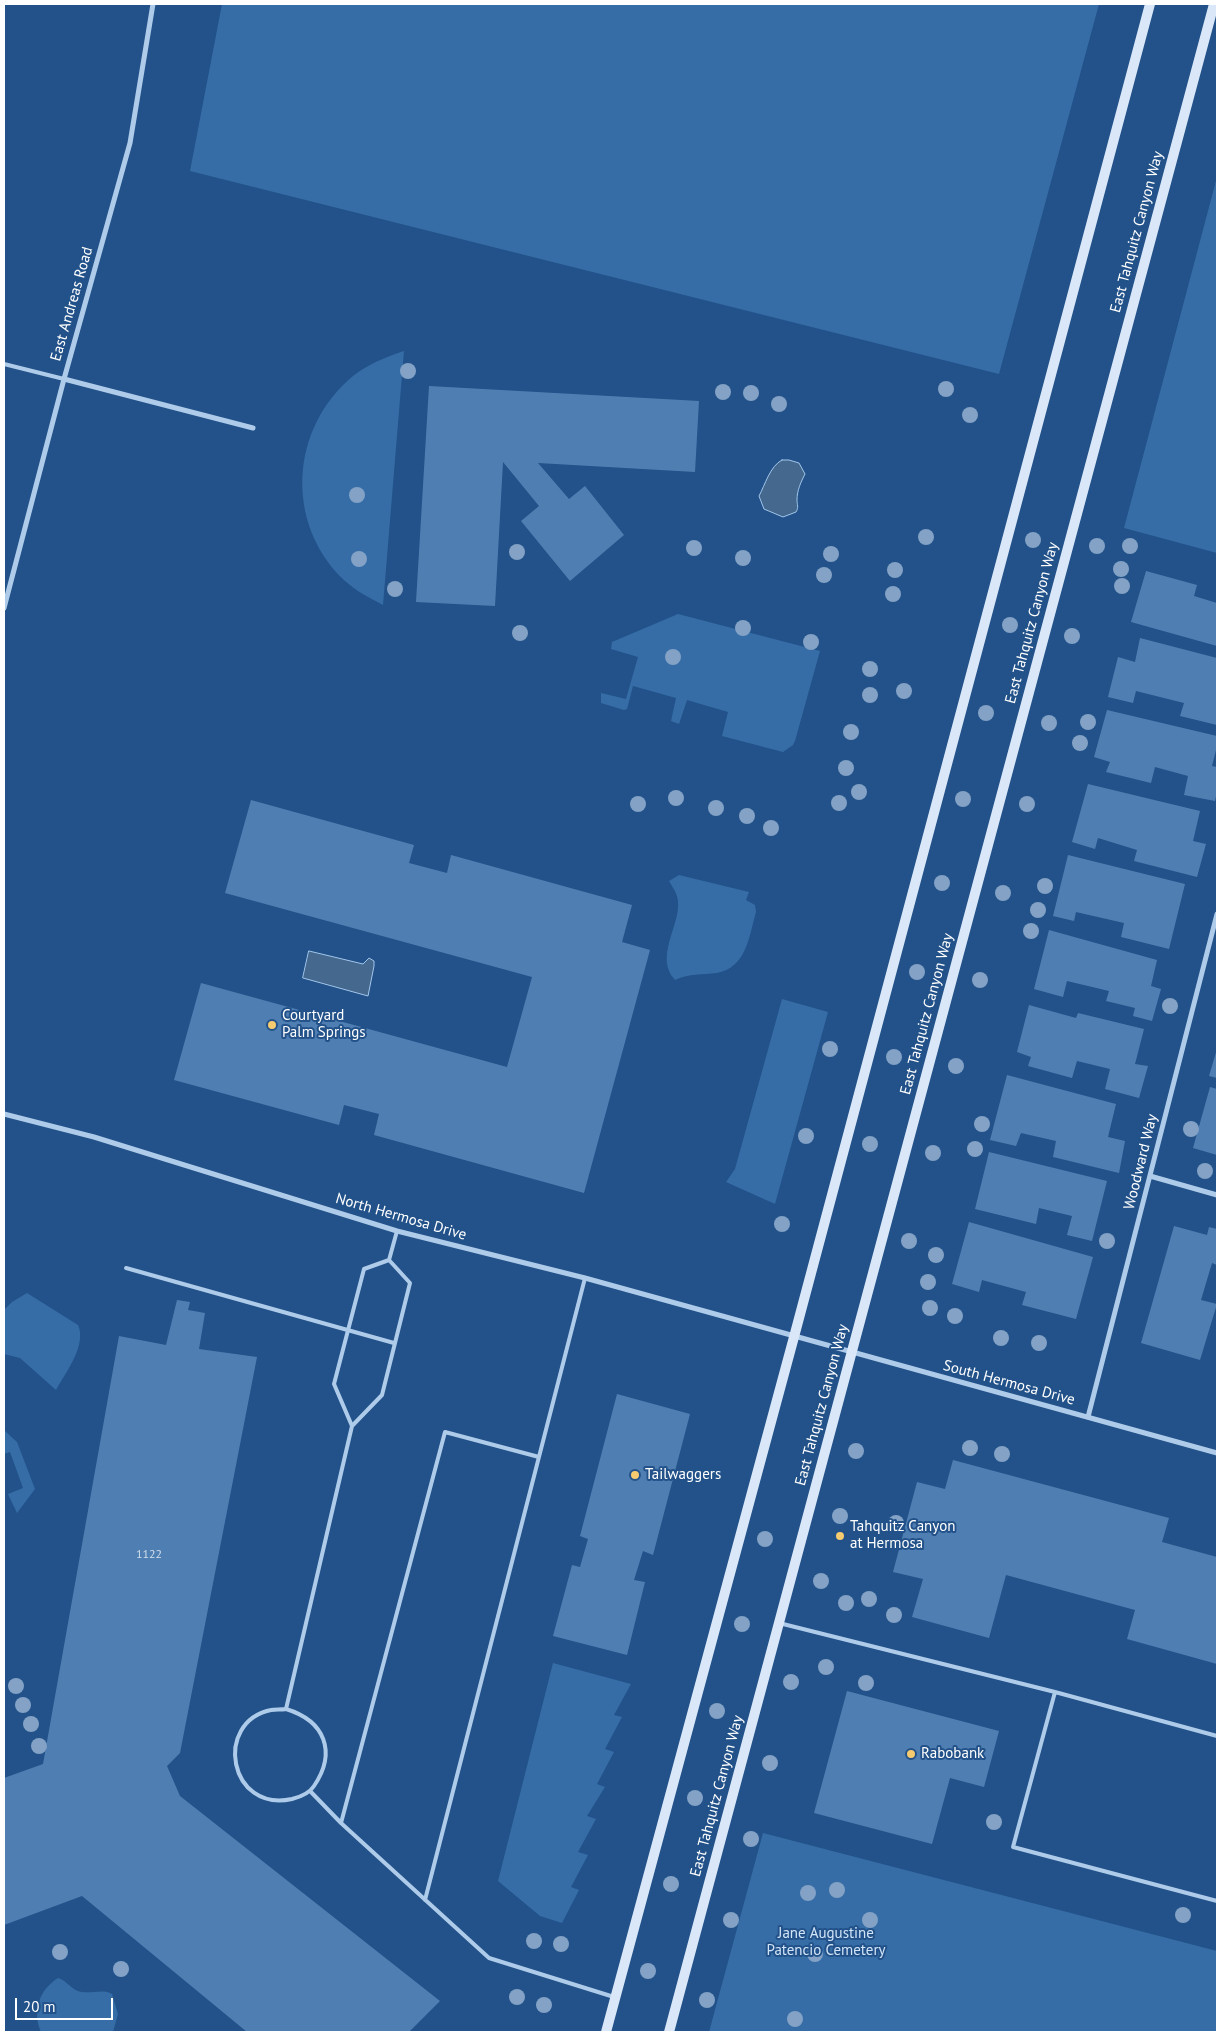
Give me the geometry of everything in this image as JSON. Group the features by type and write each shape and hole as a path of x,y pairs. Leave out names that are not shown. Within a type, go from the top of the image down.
{"main road":[{"path":"606,2032 794,1337 1150,4"},
{"name":"East Tahquitz Canyon Way","path":"670,2032 1214,4"}],"street":[{"name":"East Andreas Road","path":"4,608 64,380 130,144 153,4"},
{"path":"64,380 253,428"},
{"name":"Woodward Way","path":"1088,1417 1217,914"},
{"name":"North Hermosa Drive","path":"4,1114 94,1137 397,1230 585,1278 794,1337"},
{"path":"1150,1176 1217,1195"},
{"name":"South Hermosa Drive","path":"794,1337 1217,1453"}],"lane":[{"path":"4,364 64,380"},
{"path":"388,1260 397,1230"},
{"path":"352,1426 334,1384 364,1269 388,1260"},
{"path":"286,1710 352,1426 382,1395 410,1283 388,1260"},
{"path":"126,1268 394,1343"},
{"path":"425,1900 585,1278"},
{"path":"341,1823 445,1432 539,1457"},
{"path":"780,1623 1055,1692 1217,1736"},
{"path":"1055,1692 1013,1847 1217,1901"},
{"path":"271,1710 286,1710 301,1714 314,1724 322,1736 326,1750 325,1765 311,1792 282,1801 268,1799 254,1793 243,1783 234,1755 237,1740 244,1726 256,1716 271,1710"},
{"path":"311,1792 341,1823 489,1958 616,1998"}],"green space":[{"path":"222,4 1099,4 999,374 190,171"},
{"path":"1217,177 1217,553 1124,528"},
{"path":"404,351 383,605 349,585 325,558 312,532 304,505 302,477 307,449 317,422 332,397 353,376 365,368 377,361"},
{"path":"678,614 820,651 793,745 783,752 722,736 728,712 687,700 679,724 671,721 676,698 633,686 627,709 624,710 601,703 601,693 626,699 638,657 611,649 612,642"},
{"path":"679,875 749,892 746,900 755,905 756,912 741,957 727,970 717,973 686,976 675,980 669,971 667,952 678,912 678,900 669,881"},
{"path":"782,999 828,1012 775,1204 726,1182 735,1169"},
{"path":"27,1293 78,1325 80,1341 78,1350 56,1390 20,1358 4,1354 4,1310 12,1302"},
{"path":"4,1430 17,1442 35,1489 17,1513 8,1494 23,1488 10,1452 4,1454"},
{"path":"553,1663 631,1684 614,1715 622,1717 605,1749 614,1752 597,1784 605,1787 587,1816 596,1819 578,1852 588,1855 571,1887 579,1890 562,1923 540,1916 498,1881"},
{"name":"Jane Augustine Patencio Cemetery","path":"763,1833 1217,1951 1217,2032 709,2032"},
{"path":"58,1978 78,1991 108,1992 112,1994 118,2014 113,2032 41,2032 37,2016 39,2002 46,1989"}],"shaded area":[{"path":"782,460 799,463 805,474 798,493 796,512 783,517 764,509 759,496 771,471"},
{"path":"309,951 363,964 369,958 374,961 368,996 303,978"}],"building":[{"path":"429,386 699,401 695,472 538,463 569,499 585,486 624,535 570,581 521,521 539,506 503,462 495,606 416,602"},
{"path":"1146,571 1197,585 1194,596 1217,603 1217,646 1131,622"},
{"path":"1140,638 1217,658 1217,725 1180,716 1184,703 1136,691 1133,703 1108,697 1118,657 1135,662"},
{"path":"1107,710 1217,736 1217,746 1212,766 1217,767 1215,801 1184,795 1188,776 1155,767 1151,783 1106,772 1110,762 1094,757"},
{"path":"1088,784 1200,811 1193,841 1206,844 1197,877 1134,861 1137,850 1098,838 1095,849 1072,842"},
{"name":"Courtyard Palm Springs","path":"251,800 414,845 409,863 447,873 451,855 632,905 622,942 650,950 584,1193 374,1135 379,1114 344,1105 339,1125 174,1080 201,983 507,1067 532,977 225,893"},
{"path":"1068,855 1185,884 1169,949 1121,937 1124,923 1076,912 1074,921 1053,916"},
{"path":"1049,930 1157,960 1151,986 1161,989 1152,1021 1133,1016 1135,1008 1106,1001 1109,991 1067,981 1063,997 1034,989"},
{"path":"1029,1005 1076,1018 1078,1013 1144,1029 1135,1064 1148,1066 1139,1098 1105,1089 1110,1069 1077,1061 1072,1078 1028,1066 1031,1057 1017,1052"},
{"path":"1217,1049 1217,1078 1209,1076"},
{"path":"1007,1075 1116,1104 1108,1137 1125,1141 1119,1173 1053,1157 1056,1141 1021,1133 1016,1146 990,1140"},
{"path":"1210,1087 1217,1089 1217,1155 1193,1148"},
{"path":"989,1152 1107,1181 1092,1241 1067,1235 1072,1216 1039,1208 1036,1224 975,1209"},
{"path":"969,1222 1093,1257 1076,1319 1022,1305 1026,1292 982,1280 979,1292 952,1284"},
{"path":"1174,1226 1207,1235 1209,1227 1217,1229 1217,1265 1212,1263 1201,1300 1217,1304 1200,1360 1141,1343"},
{"path":"177,1300 190,1302 188,1310 205,1313 199,1349 257,1357 180,1753 167,1766 180,1796 440,2001 409,2032 247,2032 82,1896 4,1925 4,1778 43,1764 119,1336 166,1345"},
{"name":"Tailwaggers","path":"617,1394 690,1414 653,1555 643,1551 634,1580 645,1582 627,1655 553,1636 572,1565 580,1567 588,1539 580,1536"},
{"path":"953,1460 1169,1518 1162,1542 1217,1557 1217,1664 1127,1639 1135,1610 1006,1575 989,1638 912,1617 923,1579 893,1572 917,1482 945,1489"},
{"name":"Rabobank","path":"847,1691 999,1731 984,1787 950,1778 932,1844 814,1813"}],"place":[{"name":"Courtyard Palm Springs","path":"272,1025"},
{"name":"Tailwaggers","path":"635,1475"},
{"name":"Tahquitz Canyon at Hermosa","path":"840,1536"},
{"name":"Rabobank","path":"911,1754"}]}
